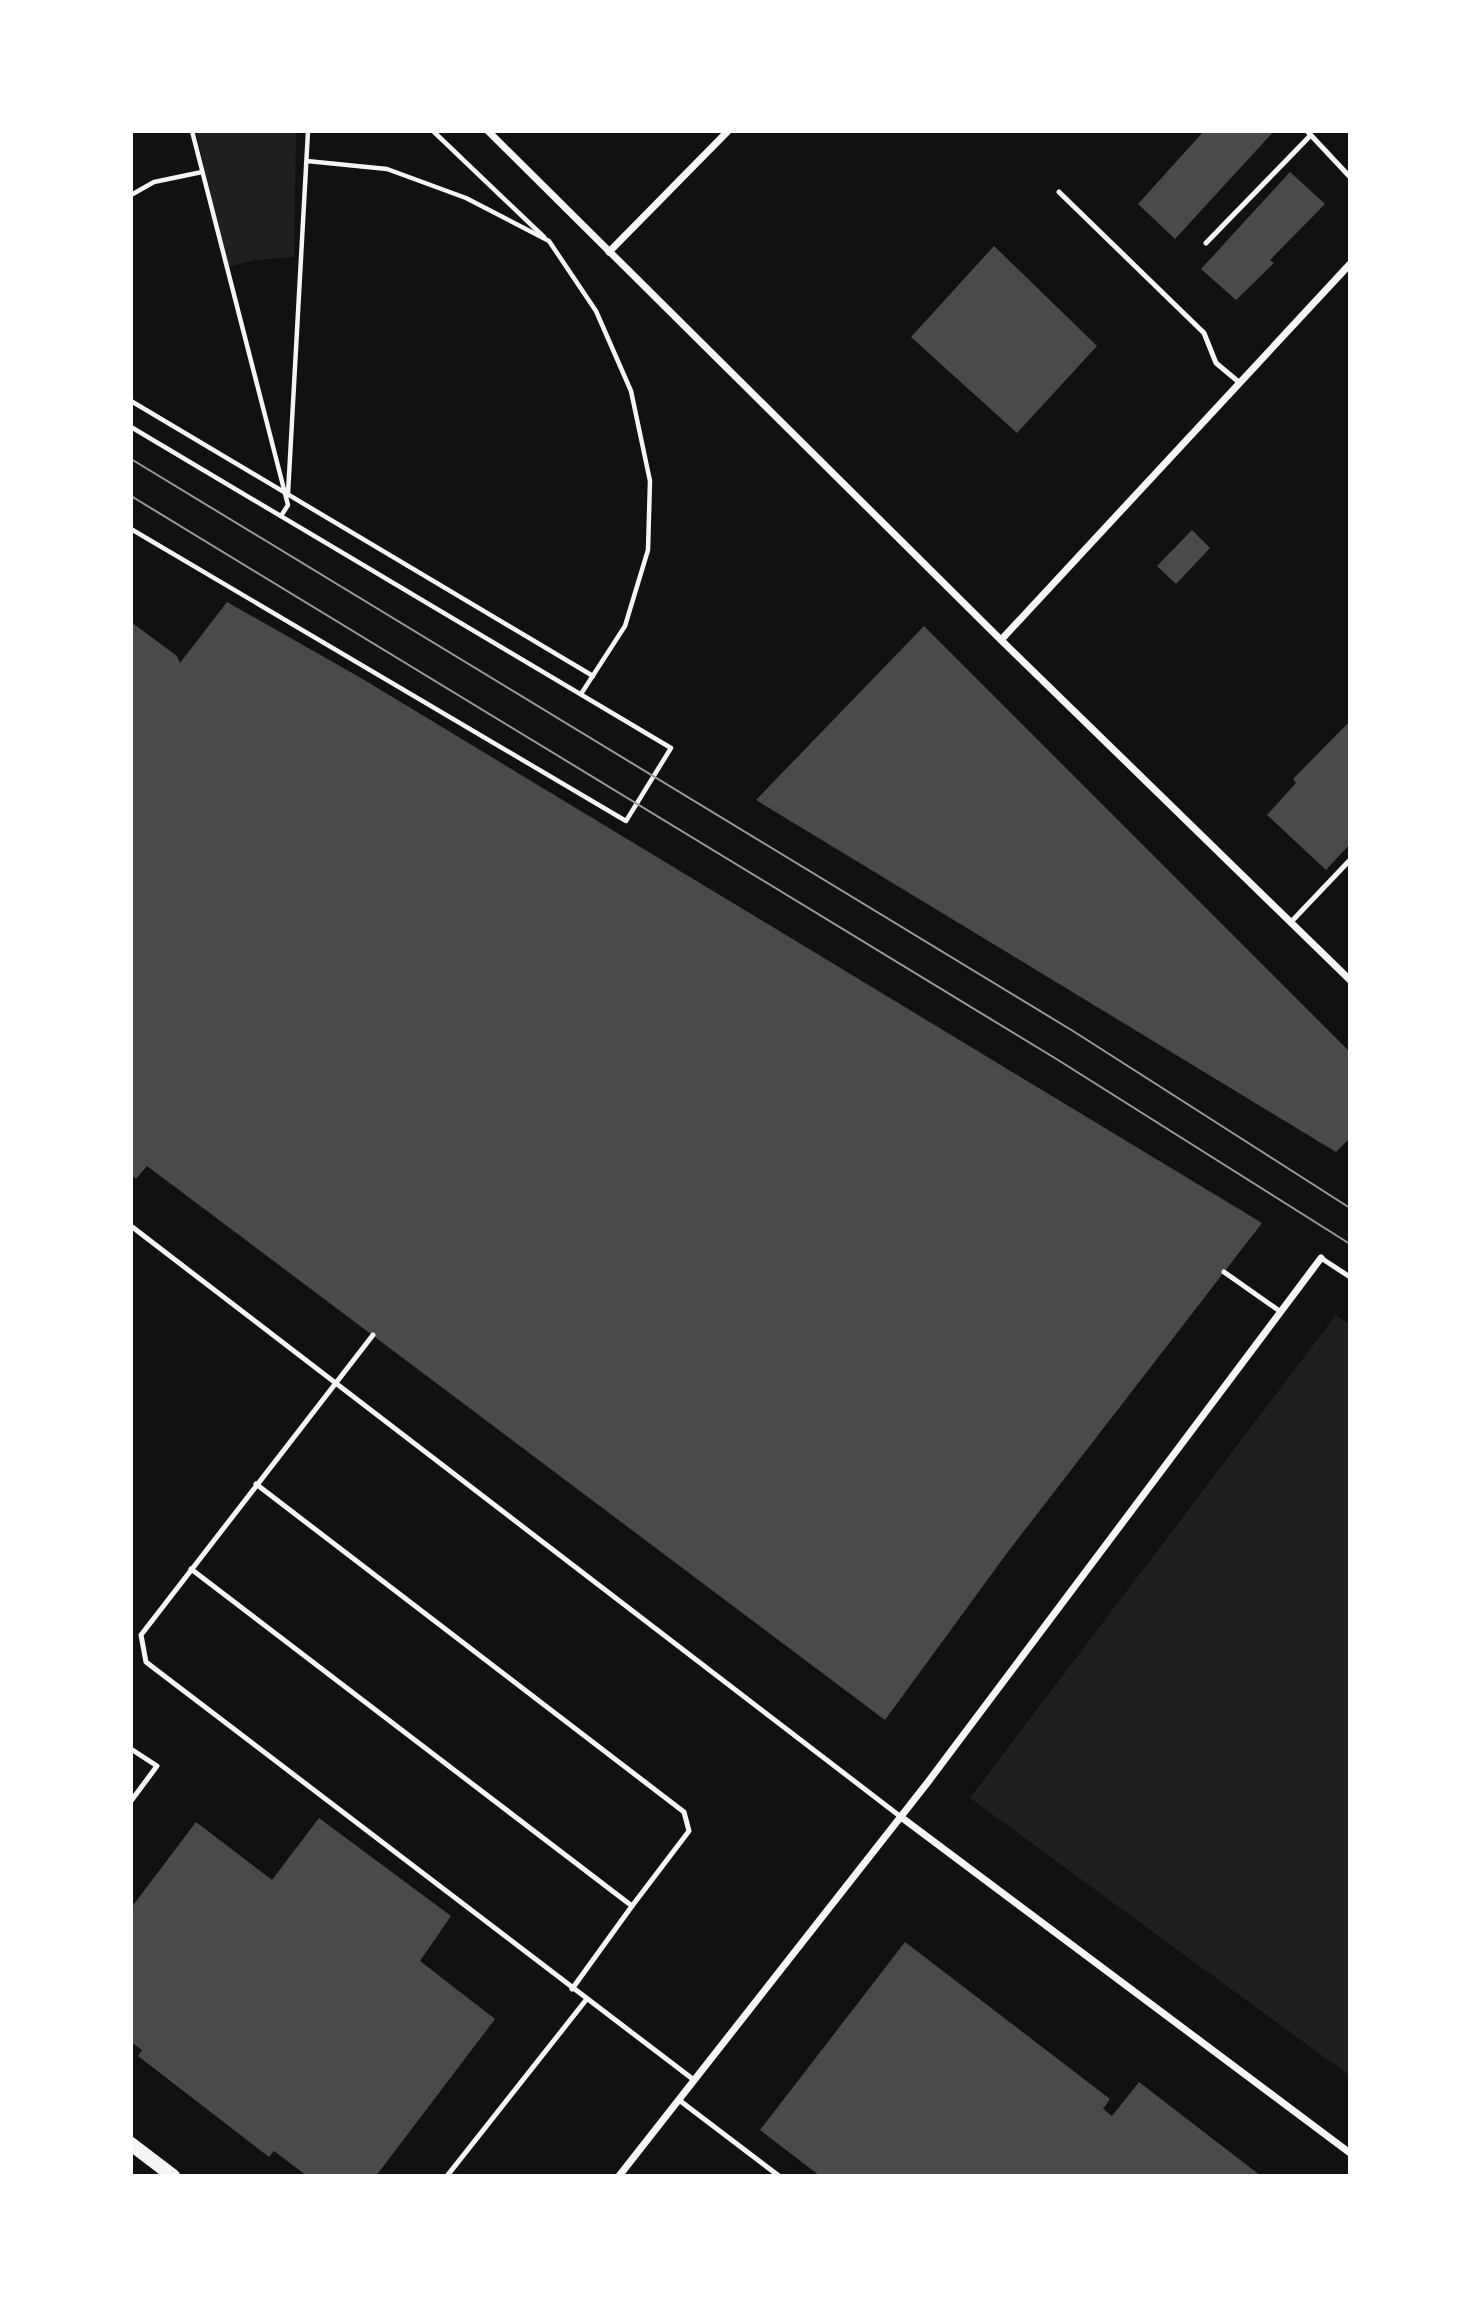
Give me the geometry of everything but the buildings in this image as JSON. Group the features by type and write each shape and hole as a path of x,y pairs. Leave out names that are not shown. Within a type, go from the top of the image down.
{"main road":[{"path":"131,2144 173,2176"}],"street":[{"path":"488,131 1001,640 1350,980"},
{"path":"610,252 728,131"},
{"path":"1001,640 1350,264"},
{"path":"619,2176 901,1817 1321,1258"},
{"path":"901,1817 1350,2153"}],"lane":[{"path":"1206,243 1308,134 1350,177"},
{"path":"1059,192 1204,333 1216,363 1240,383"},
{"path":"1291,922 1350,860"},
{"path":"131,1226 901,1817"},
{"path":"1321,1258 1350,1276"},
{"path":"1224,1272 1281,1311"},
{"path":"373,1335 141,1635 146,1662 694,2081"},
{"path":"256,1484 684,1812 688,1831 572,1989"},
{"path":"191,1569 632,1906"},
{"path":"131,1749 157,1766 131,1801"},
{"path":"447,2176 586,2000"},
{"path":"679,2100 779,2176"}],"path":[{"path":"192,131 286,493 288,505 281,516"},
{"path":"286,493 308,131"},
{"path":"433,131 549,241 596,311 631,391 649,481 648,550 625,626 581,694"},
{"path":"307,160 387,169 466,198 549,241"},
{"path":"131,195 153,182 202,172"},
{"path":"131,401 593,676"},
{"path":"131,427 671,748 626,821 131,529"}],"shaded area":[{"path":"196,131 296,131 294,257 255,260 228,267"},
{"path":"1336,1315 1350,1325 1350,2076 970,1798"}],"tram line":[{"path":"131,459 1073,1031 1350,1208"},
{"path":"131,496 1058,1060 1350,1244"}]}
